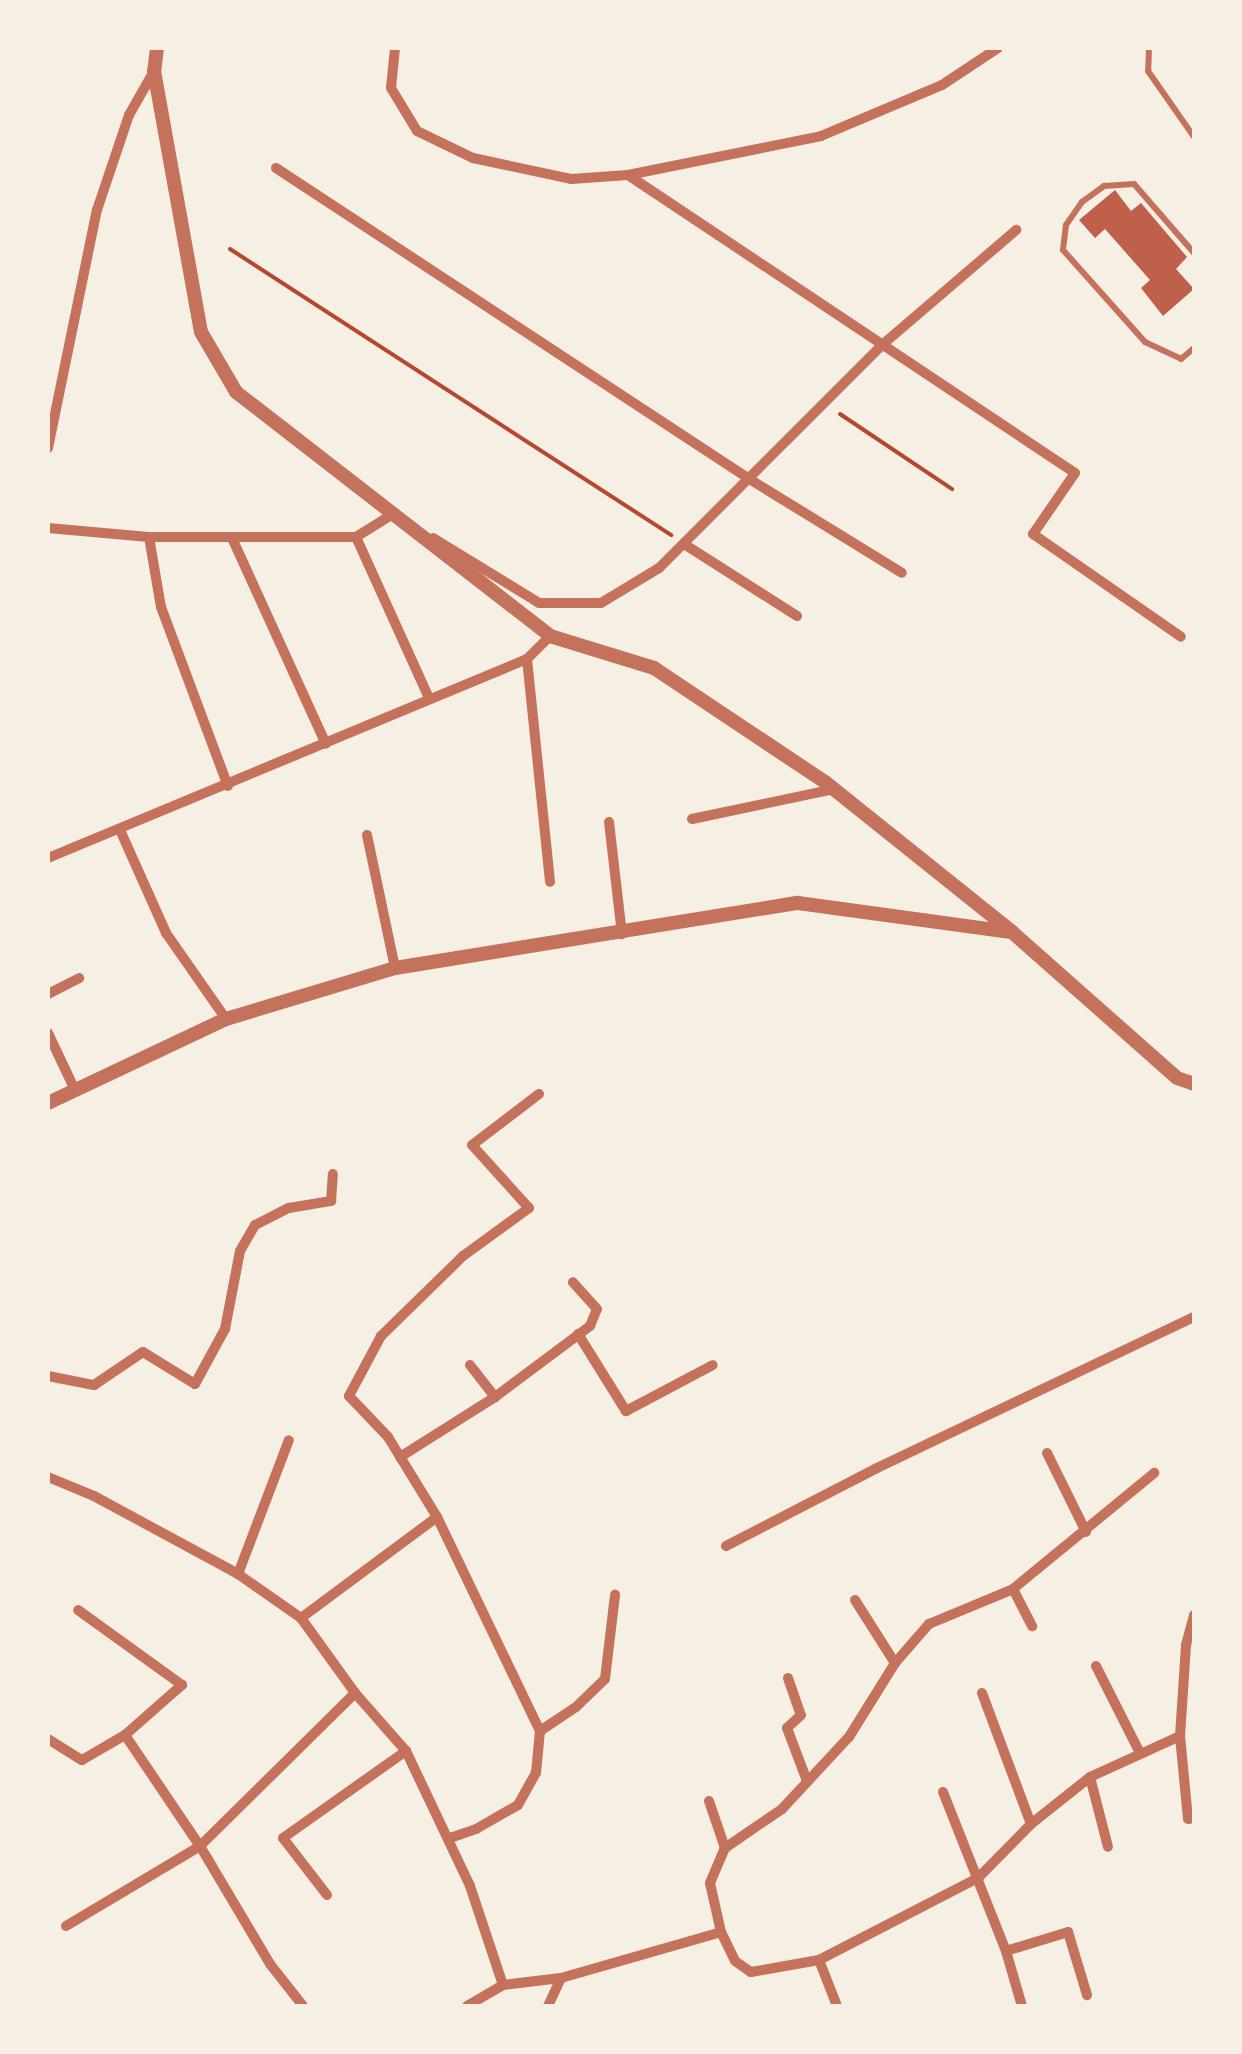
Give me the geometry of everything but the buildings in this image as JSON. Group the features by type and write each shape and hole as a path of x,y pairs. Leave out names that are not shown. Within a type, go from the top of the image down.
{"street":[{"path":"156,48 154,71 201,332 236,392 550,636 654,668 834,789 1012,932 1177,1078 1194,1084"},
{"path":"395,48 390,88 417,132 473,158 571,179 628,175 821,136 942,86 998,48"},
{"path":"48,448 97,210 130,114 154,71"},
{"path":"276,168 751,480 902,573"},
{"path":"628,175 1075,473 1033,534 1181,637"},
{"path":"391,512 539,603 601,602 659,568 882,345 1016,230"},
{"path":"48,528 149,536 356,537 391,512"},
{"path":"149,536 162,607 228,786"},
{"path":"356,537 429,698"},
{"path":"232,538 326,744"},
{"path":"684,544 798,616"},
{"path":"48,858 528,659 550,636"},
{"path":"528,659 550,882"},
{"path":"692,819 834,789"},
{"path":"609,822 622,934"},
{"path":"120,830 166,933 226,1019"},
{"path":"367,835 395,968"},
{"path":"48,1102 226,1019 395,968 798,903 1012,932"},
{"path":"48,994 79,978"},
{"path":"48,1033 75,1090"},
{"path":"450,1838 476,1830 518,1805 536,1773 540,1731 437,1517 388,1437 349,1396 381,1336 462,1256 529,1208 472,1145 539,1094"},
{"path":"48,1376 94,1385 143,1352 195,1384 225,1329 240,1250 255,1225 290,1208 331,1201 333,1174"},
{"path":"400,1457 494,1397 590,1326 598,1309 574,1282"},
{"path":"726,1546 876,1468 1194,1317"},
{"path":"578,1334 626,1411 713,1366"},
{"path":"470,1365 494,1397"},
{"path":"238,1574 288,1440"},
{"path":"1047,1453 1086,1532"},
{"path":"1154,1474 1013,1589 929,1624 895,1663 849,1737 782,1809 725,1848 710,1882 721,1932 735,1961 751,1972 819,1960 978,1878 1031,1824 1090,1777 1180,1736"},
{"path":"48,1477 87,1493 238,1574 302,1618 355,1693 406,1750 450,1838 503,1985"},
{"path":"302,1618 437,1517"},
{"path":"1013,1589 1032,1626"},
{"path":"540,1731 576,1707 605,1679 615,1595"},
{"path":"855,1600 895,1663"},
{"path":"48,1739 82,1760 125,1735 182,1685 78,1610"},
{"path":"1194,1615 1186,1645 1190,1686 1180,1736 1188,1819 1194,1818"},
{"path":"1096,1666 1140,1753"},
{"path":"788,1678 801,1715 787,1728 807,1781"},
{"path":"66,1926 200,1846 355,1693"},
{"path":"982,1693 1031,1824"},
{"path":"125,1735 200,1846 270,1964 303,2006"},
{"path":"326,1895 284,1838 406,1750"},
{"path":"1090,1777 1108,1848"},
{"path":"942,1792 1006,1951 1022,2006"},
{"path":"709,1801 725,1848"},
{"path":"467,2006 503,1985 561,1978 721,1932"},
{"path":"1006,1951 1068,1932 1088,1995"},
{"path":"819,1960 837,2006"},
{"path":"548,2006 561,1978"}],"lane":[{"path":"1149,48 1148,71 1194,138"},
{"path":"1194,253 1134,184 1104,186 1082,202 1066,225 1063,250 1144,342 1181,359 1194,348"}],"path":[{"path":"230,250 684,544"},
{"path":"825,404 952,490"}]}
